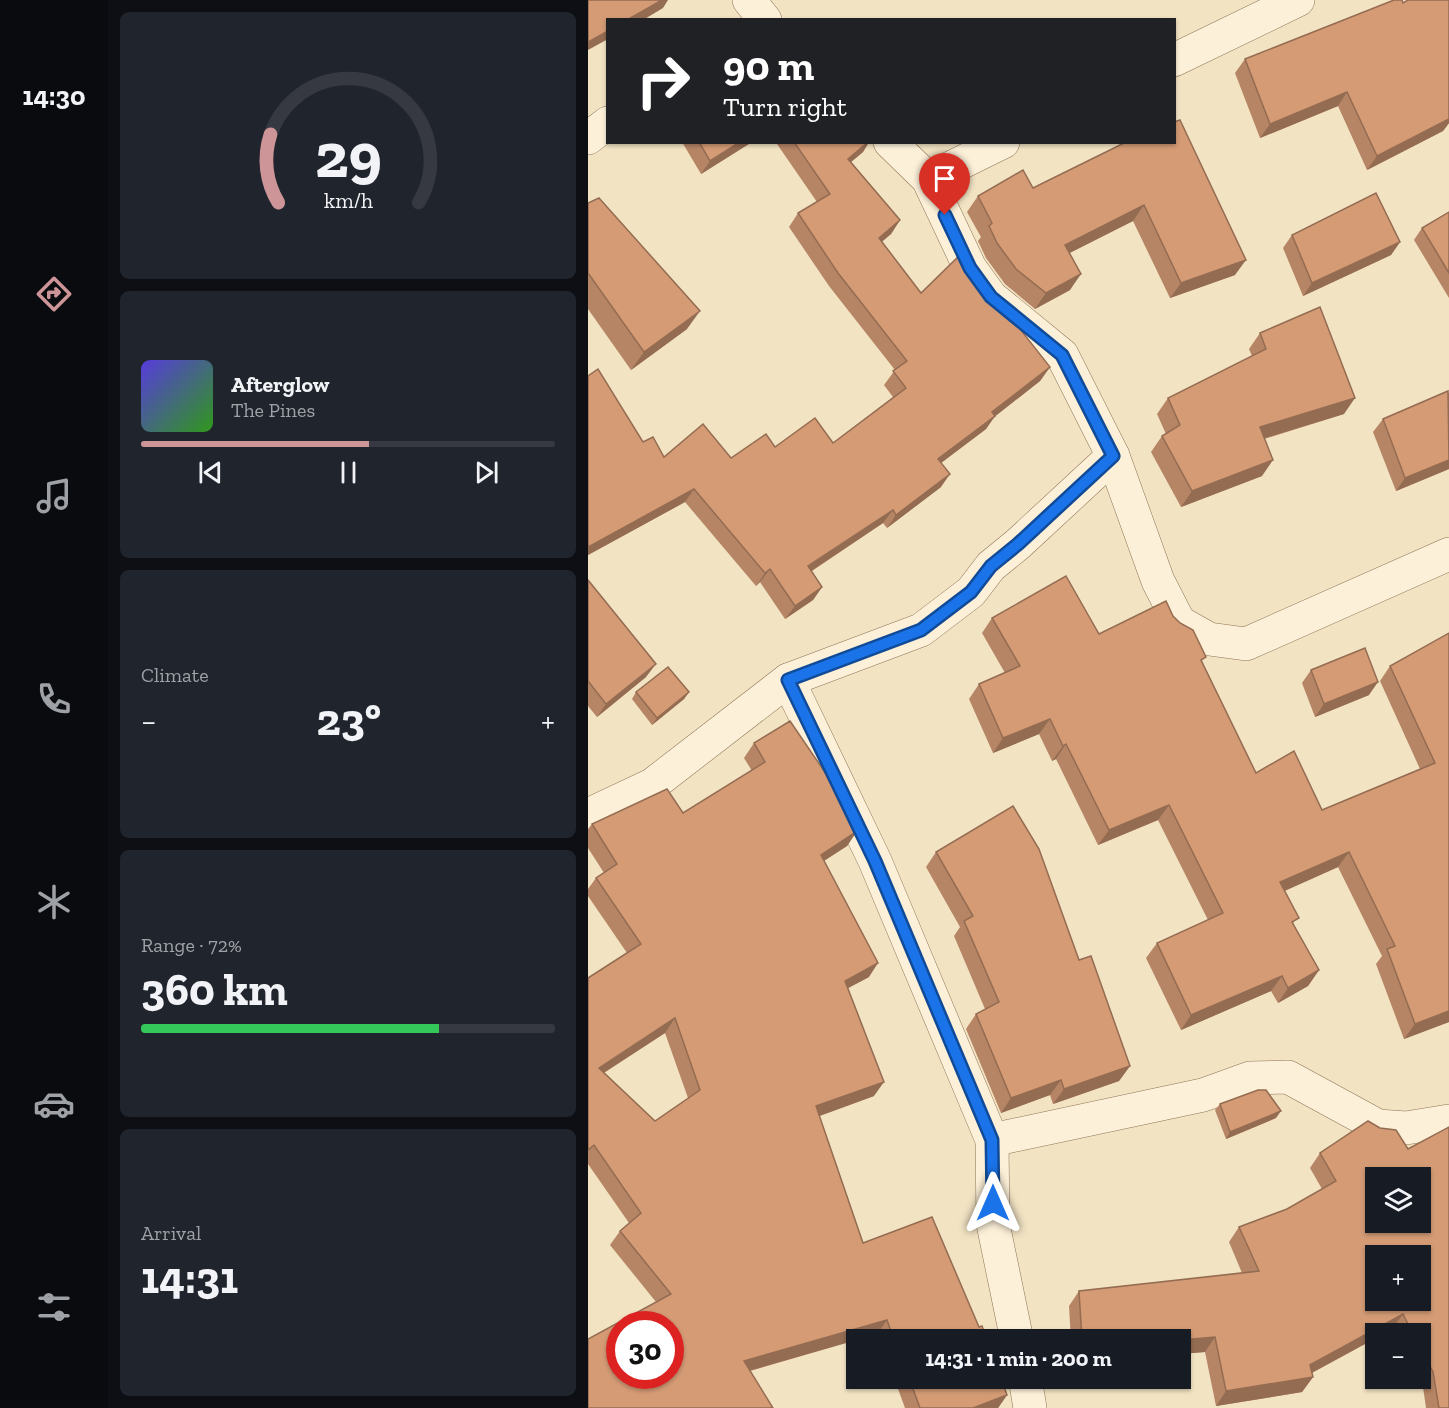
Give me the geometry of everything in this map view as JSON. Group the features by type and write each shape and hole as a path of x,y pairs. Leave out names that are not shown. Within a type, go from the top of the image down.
{"street":[{"path":"1176,59 1298,0"},
{"path":"588,138 606,124"},
{"path":"892,144 928,179 970,268 991,297 1062,355 1113,456 1158,581 1179,622 1209,639 1246,644 1449,554"},
{"path":"928,179 999,144"},
{"path":"588,815 652,785 788,680 921,630 971,592 991,566 1113,456"},
{"path":"788,680 875,861 992,1140 993,1224 1015,1329"},
{"path":"992,1140 1203,1095 1250,1078 1288,1077 1378,1126 1406,1128 1449,1120"},
{"path":"1027,1389 1030,1408"}],"building":[{"path":"588,0 662,0 630,18 606,18 606,32 588,42"},
{"path":"1394,0 1402,0 1403,3 1408,0 1449,0 1449,119 1377,156 1347,92 1270,124 1245,59"},
{"path":"1180,120 1246,260 1181,283 1144,205 1065,245 1081,274 1046,293 1016,269 997,243 989,226 992,223 978,196 1023,170 1033,188 1122,144 1176,144 1176,121"},
{"path":"700,144 737,144 710,161"},
{"path":"795,144 866,144 848,159 900,220 879,238 921,293 959,256 985,295 1009,315 1050,367 992,412 995,416 938,459 950,474 896,515 893,510 808,566 822,587 795,606 770,569 765,573 694,489 588,547 588,376 598,369 643,442 653,437 664,457 703,424 731,458 766,434 775,447 815,418 833,443 906,388 893,371 907,361 838,273 798,213 830,194"},
{"path":"1376,193 1400,242 1312,283 1292,235"},
{"path":"599,198 700,311 644,352 588,273 588,203"},
{"path":"1449,212 1449,273 1422,228"},
{"path":"1320,307 1355,398 1260,427 1273,460 1192,491 1162,436 1180,425 1168,398 1266,349 1260,333"},
{"path":"1448,391 1449,460 1405,478 1383,419"},
{"path":"1066,576 1099,634 1166,601 1173,616 1193,630 1206,657 1201,660 1256,773 1294,751 1322,810 1435,763 1390,666 1449,633 1449,1011 1415,1024 1387,949 1395,946 1349,852 1280,882 1299,918 1292,922 1319,970 1288,988 1282,976 1191,1015 1157,943 1223,913 1169,805 1109,830 1066,744 1063,746 1050,719 1003,738 979,684 1020,666 992,618"},
{"path":"588,580 656,664 606,704 588,681"},
{"path":"1365,648 1378,682 1324,704 1311,670"},
{"path":"668,667 689,692 657,718 636,692"},
{"path":"790,721 835,787 857,831 821,855 878,963 845,981 884,1082 816,1106 863,1243 932,1217 979,1327 982,1326 983,1329 890,1329 887,1320 856,1329 846,1329 846,1332 744,1361 773,1408 588,1408 588,1339 606,1329 606,1389 684,1389 684,1311 640,1311 671,1294 620,1231 641,1213 594,1145 588,1150 588,978 641,944 596,878 617,864 592,824 667,789 683,813 765,762 754,743","holes":["675,1018 700,1090 655,1121 599,1068"]},
{"path":"1013,806 1039,849 1079,960 1091,956 1130,1066 1064,1089 1061,1080 1011,1098 976,1014 999,1002 964,921 973,916 936,852"},
{"path":"1258,1090 1266,1090 1281,1111 1230,1132 1220,1104"},
{"path":"1368,1121 1380,1128 1396,1130 1408,1149 1449,1127 1449,1408 1439,1408 1431,1368 1431,1323 1408,1323 1403,1314 1387,1323 1365,1323 1365,1335 1310,1365 1313,1377 1226,1391 1215,1337 1191,1339 1191,1329 1081,1329 1079,1291 1259,1271 1239,1227 1287,1209 1336,1181 1320,1153"},
{"path":"913,1389 1005,1389 1007,1395 973,1408 920,1408"}],"route":[{"path":"945,215 970,268 991,297 1062,355 1113,456 991,566 971,592 921,630 788,680 875,861 992,1140 993,1203"}]}
